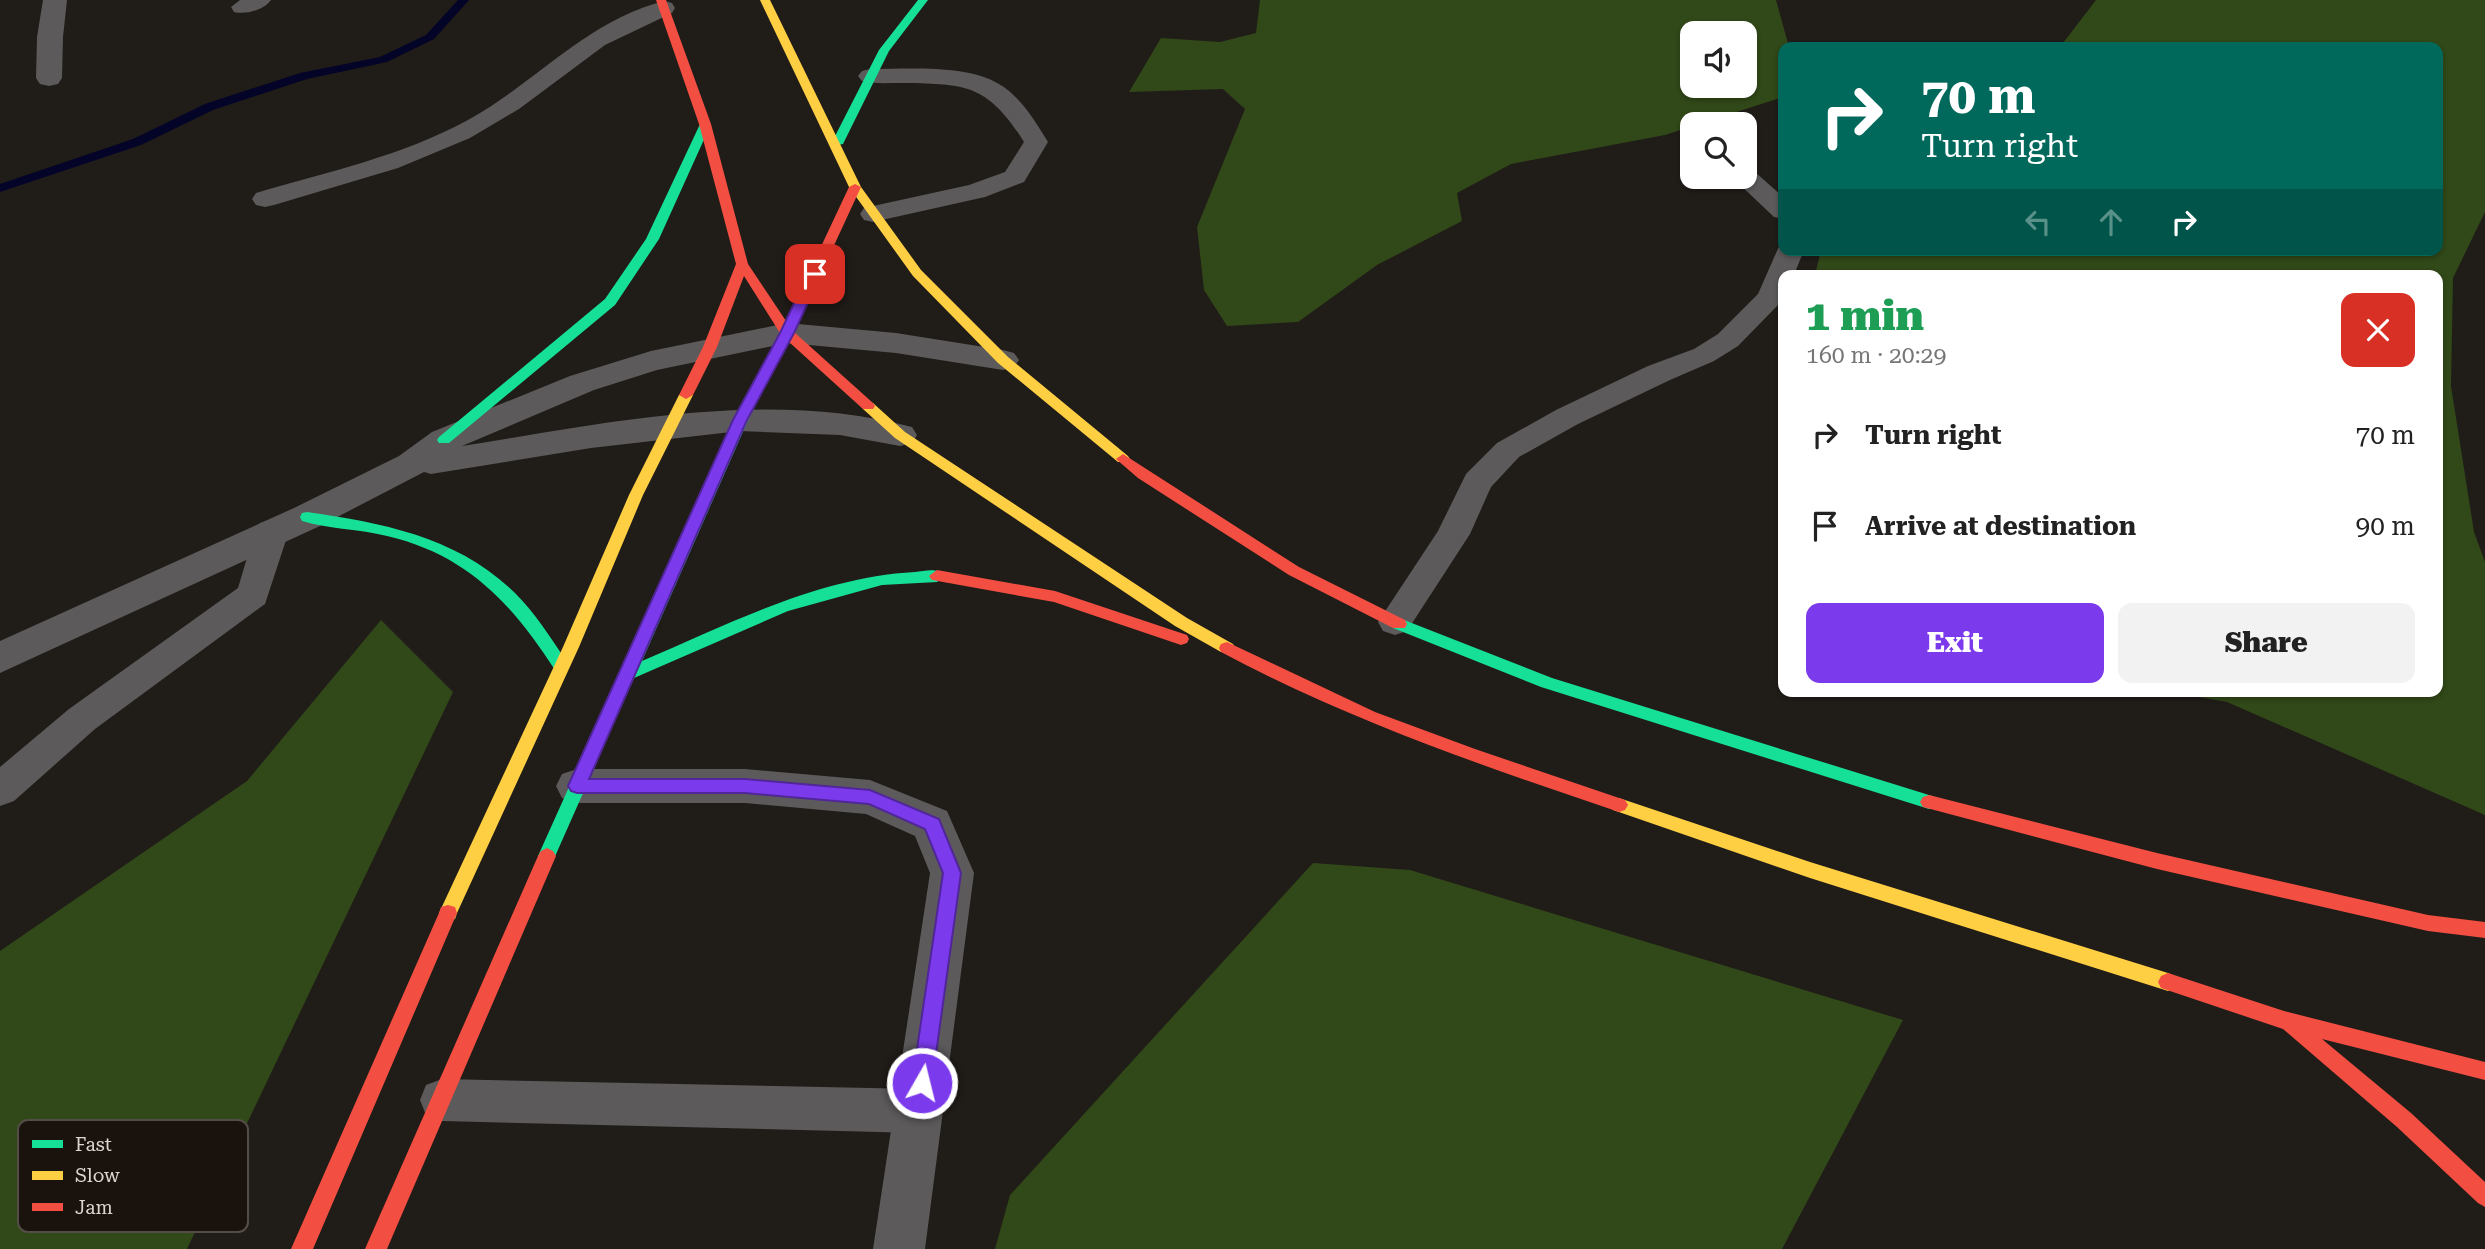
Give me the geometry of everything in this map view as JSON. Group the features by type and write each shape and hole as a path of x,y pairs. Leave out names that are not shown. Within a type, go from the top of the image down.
{"main road":[{"path":"765,0 837,144 855,187 917,273 1003,360 1143,475 1294,571 1395,622 1547,683 1956,811 2157,861 2428,923 2485,930"},
{"path":"837,144 892,34 923,0"},
{"path":"663,4 705,124 742,264 787,333 900,435 1171,616 1259,666 1323,697 1491,762 1810,870 2106,961 2284,1020 2485,1070"},
{"path":"444,440 610,302 627,284 648,250 672,201 705,124"},
{"path":"376,1249 625,675 740,420 787,333 855,187"},
{"path":"302,1249 439,932 636,495 710,347 742,264"},
{"path":"307,517 393,530 432,543 466,560 497,580 523,605 544,633 561,666"},
{"path":"625,675 783,607 882,579 944,576 1055,597 1259,666"},
{"path":"2284,1020 2404,1119 2485,1196"}],"street":[{"path":"49,78 50,37 55,0"},
{"path":"0,657 307,517 411,464 444,440 582,383 651,360 787,333 896,343 1003,360"},
{"path":"411,464 671,426 740,420 840,424 900,435"},
{"path":"577,786 745,786 870,797 932,824 952,873 899,1249"}],"lane":[{"path":"265,199 401,158 461,133 507,107 590,45 663,4"},
{"path":"870,76 938,77 988,86 1019,114 1036,142 1015,177 976,191 873,214"},
{"path":"1757,187 1778,206"},
{"path":"1395,622 1453,534 1477,482 1508,450 1567,417 1659,373 1704,355 1728,340 1771,297 1778,280"},
{"path":"0,790 82,719 253,595 272,531"},
{"path":"442,1100 918,1111"}],"green space":[{"path":"1260,0 1776,0 1788,42 1778,42 1778,99 1736,112 1680,112 1680,130 1665,135 1511,164 1457,193 1462,221 1377,265 1298,322 1227,326 1204,290 1197,227 1245,109 1223,89 1129,92 1161,38 1220,42 1256,33"},
{"path":"2096,0 2485,0 2485,212 2453,278 2451,386 2474,532 2485,562 2485,815 2227,702 2199,697 2443,697 2443,270 1816,270 1820,256 2443,256 2443,42 2064,42"},
{"path":"381,620 453,692 248,1121 18,1120 18,1232 195,1232 187,1249 0,1249 0,951 247,781"},
{"path":"1313,863 1410,870 1903,1020 1782,1249 995,1249 1010,1195"}],"waterway":[{"path":"0,188 137,142 209,107 304,76 383,60 430,37 464,0"}],"traffic: fast":[{"path":"837,144 884,50 923,0"},
{"path":"444,440 610,302 653,239 705,124"},
{"path":"547,856 746,409"},
{"path":"307,517 390,531 455,555 484,574 510,598 536,628 561,666"},
{"path":"625,675 783,607 882,579 937,576"},
{"path":"1399,624 1547,683 1929,802"}],"traffic: slow":[{"path":"765,0 855,187 917,273 1003,360 1123,459"},
{"path":"448,913 571,647 636,495 686,395"},
{"path":"868,406 900,435 1181,622 1227,648"},
{"path":"1619,805 1810,870 2168,982"}],"traffic: jam":[{"path":"661,0 705,124 742,264 787,333 868,406"},
{"path":"746,409 787,333 855,187"},
{"path":"686,395 710,347 742,264"},
{"path":"1123,459 1143,475 1294,571 1399,624"},
{"path":"937,576 1055,597 1181,639"},
{"path":"1227,648 1273,673 1419,736 1619,805"},
{"path":"1929,802 2157,861 2428,923 2485,930"},
{"path":"376,1249 547,856"},
{"path":"302,1249 448,913"},
{"path":"2168,982 2284,1020 2485,1071"},
{"path":"2291,1025 2404,1120 2485,1196"}],"route":[{"path":"815,274 740,420 577,786 745,786 870,797 932,824 952,873 922,1083"}]}
